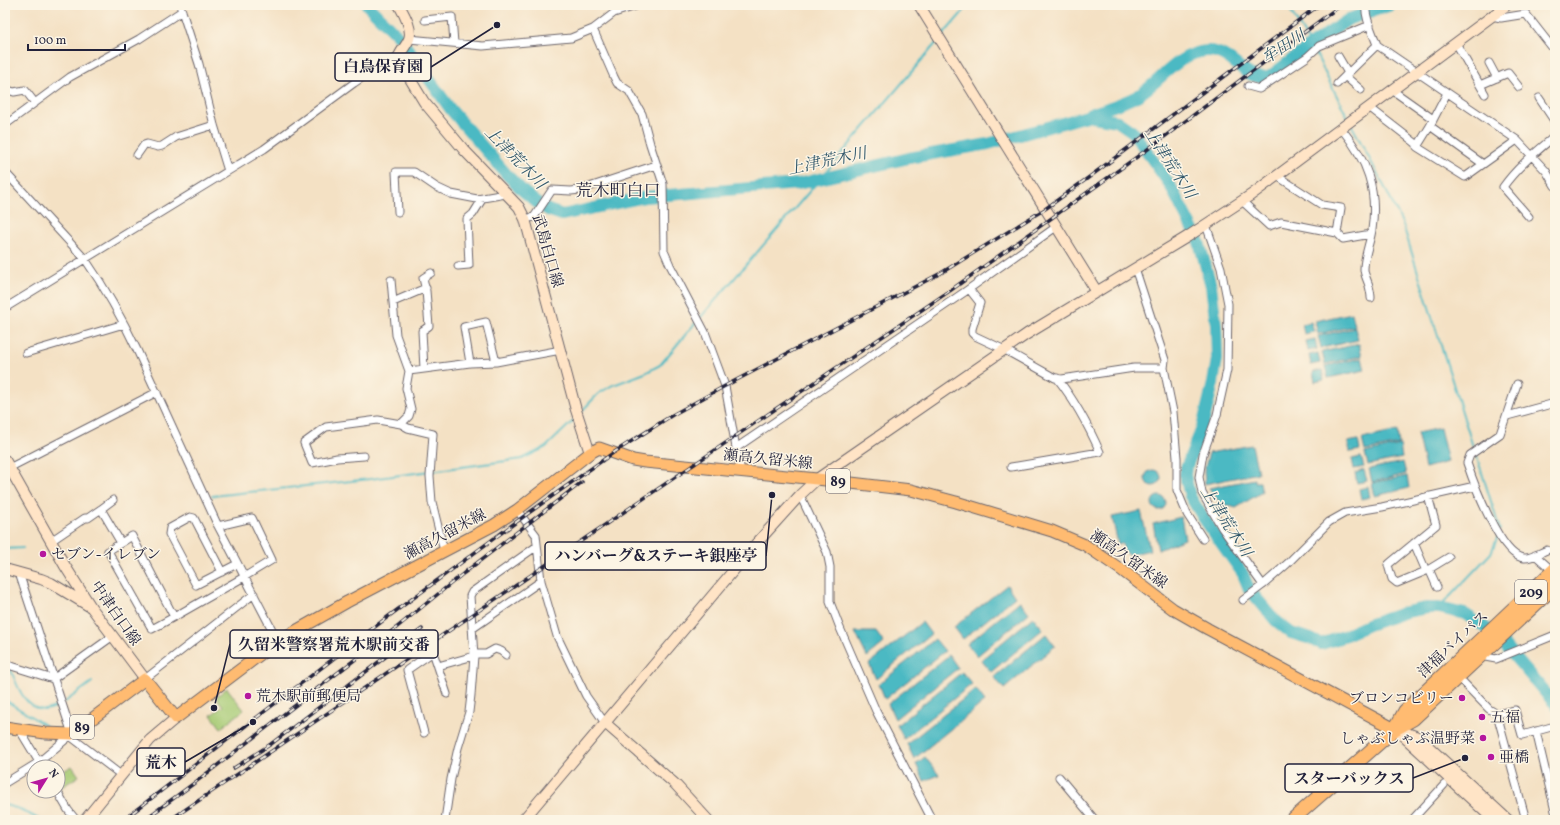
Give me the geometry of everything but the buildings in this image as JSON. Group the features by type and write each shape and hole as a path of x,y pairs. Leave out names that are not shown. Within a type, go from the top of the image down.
{"highway":[{"name":"津福バイパス","path":"1395,729 1405,711 1476,652 1510,620 1554,571"},
{"name":"津福バイパス","path":"1510,620 1555,586"},
{"name":"津福バイパス","path":"1395,729 1413,719 1458,677 1476,652"},
{"name":"209","path":"1292,820 1395,729"}],"main road":[{"name":"瀬高久留米線","path":"176,718 278,641 347,602 481,532 517,510 590,453 599,448 633,460 911,490 962,503 1045,529 1085,545 1179,612 1208,629 1395,729"},
{"path":"145,678 176,718"},
{"name":"89","path":"5,727 71,735 145,678"}],"street":[{"path":"5,308 264,149 354,83 386,62 399,56 409,39 410,32 407,20 399,5"},
{"path":"409,39 483,46 570,38 593,29 614,13 639,5"},
{"path":"919,5 1097,292"},
{"path":"1366,5 1370,25 1377,45 1517,140 1546,171 1555,186"},
{"path":"523,820 755,545 800,494 817,479 1004,349 1206,225 1242,201 1507,5"},
{"path":"5,125 70,77 134,42 181,8 199,64 214,126 228,171"},
{"path":"1492,16 1501,18 1526,14 1554,47"},
{"path":"425,20 456,17 454,43"},
{"path":"1248,86 1259,90 1300,62 1319,46 1370,25"},
{"path":"593,29 614,77 617,82 629,91 642,114 662,184 664,251 670,266 704,332 725,386 741,471"},
{"path":"1456,43 1485,94"},
{"path":"1337,84 1377,45"},
{"name":"武島白口線","path":"399,56 424,102 464,150 529,218 576,410 590,453"},
{"path":"1338,56 1347,74 1361,90"},
{"path":"1489,63 1497,78"},
{"path":"1480,85 1508,74 1519,87"},
{"path":"5,89 14,92 25,90 35,103"},
{"path":"1392,90 1483,164"},
{"path":"1418,145 1447,93"},
{"path":"1539,98 1555,122"},
{"path":"1368,108 1418,145 1417,146 1466,177 1517,140"},
{"path":"137,155 144,145 147,144 158,147 162,146 176,137 214,126"},
{"path":"1341,128 1349,138 1368,173 1373,188 1374,200 1371,234 1364,270 1370,287 1371,298"},
{"path":"1529,217 1503,187 1511,176 1532,155 1555,136"},
{"path":"529,218 552,190 580,190 656,165"},
{"path":"5,172 85,259 96,275 124,324 157,392 218,526 278,641"},
{"path":"398,212 396,172 414,172 436,187 452,194 483,198 506,194"},
{"path":"1277,176 1322,205 1341,208 1337,234"},
{"path":"458,266 469,265 467,219 473,214 483,198"},
{"path":"1242,201 1269,226 1281,222 1337,234 1343,238 1371,234"},
{"path":"1206,225 1221,268 1228,304 1227,370 1217,415 1203,454 1199,477 1202,493 1222,528 1263,585"},
{"path":"736,448 969,289 1056,227"},
{"path":"1135,268 1165,360 1164,368 1173,412 1177,458 1177,490 1187,514 1203,539"},
{"path":"424,369 422,331 429,326 426,288 423,278 431,274"},
{"path":"390,280 396,335 409,371 406,388 411,409 409,416 401,424"},
{"path":"393,302 426,288"},
{"path":"969,289 980,303 972,333 975,336 1004,349 1057,378 1062,379 1134,368 1164,368"},
{"path":"470,363 464,327 486,322 496,362"},
{"path":"26,352 124,324"},
{"path":"409,371 470,363 496,362 561,350"},
{"path":"1011,467 1100,452 1092,433 1072,398 1057,378"},
{"path":"1517,384 1500,434 1470,455 1467,463 1475,486 1493,526 1515,556 1525,559 1547,550"},
{"path":"7,467 157,392"},
{"path":"1507,416 1555,403"},
{"path":"364,456 337,458 312,463 304,443 326,427 378,420 401,424 408,428 433,434 430,476 432,502 444,551"},
{"name":"中津白口線","path":"7,467 91,607 145,678"},
{"path":"1243,600 1263,585 1329,522 1345,513 1382,507 1475,486"},
{"path":"800,494 826,552 830,567 830,602 840,628 876,711 932,820"},
{"path":"1428,496 1436,525 1388,566 1392,579 1397,583 1428,570 1449,557"},
{"path":"51,541 85,518 88,518 113,500"},
{"path":"101,509 121,543"},
{"path":"517,510 536,535 541,580 560,643 586,696 605,723 675,784 708,820"},
{"path":"222,572 194,518 190,517 170,528 169,534 196,586 237,564"},
{"path":"174,617 132,536 108,551 152,629 174,617 244,577 272,560 252,518 218,526"},
{"path":"1414,543 1437,587"},
{"path":"445,820 451,779 458,748 469,712 471,695 474,655 470,596 472,592 537,546"},
{"path":"1535,555 1554,571"},
{"path":"5,569 41,579 66,591 91,607"},
{"path":"19,573 71,735 121,775"},
{"path":"472,629 541,580"},
{"path":"66,591 76,582"},
{"name":"89","path":"145,678 254,594"},
{"path":"1476,652 1496,659 1555,635"},
{"path":"53,679 113,636"},
{"path":"438,666 474,655 486,654 495,649 506,655"},
{"path":"424,733 407,670 433,652 447,694"},
{"path":"5,664 53,679"},
{"path":"1458,677 1489,709 1497,714 1526,820"},
{"path":"1497,714 1515,710 1522,735 1555,726"},
{"path":"85,820 150,740 176,718"},
{"path":"19,729 37,759"},
{"path":"1395,729 1494,820"},
{"path":"1395,729 1418,737 1508,820"},
{"path":"1536,731 1555,811"},
{"path":"45,759 71,735"},
{"path":"5,783 26,772"},
{"path":"1059,777 1095,820"},
{"path":"1416,819 1444,784"},
{"path":"61,799 76,820"}],"green space":[{"path":"227,688 244,710 221,728 211,715 223,706 216,697"},
{"path":"72,766 79,776 66,784 66,769"}],"water":[{"path":"1352,313 1355,326 1318,334 1315,321"},
{"path":"1311,322 1314,332 1304,334 1302,324"},
{"path":"1355,328 1358,340 1321,348 1318,336"},
{"path":"1315,339 1317,349 1308,351 1306,341"},
{"path":"1359,344 1362,356 1325,364 1322,352"},
{"path":"1318,353 1320,363 1311,365 1309,355"},
{"path":"1362,358 1365,370 1328,378 1325,366"},
{"path":"1322,370 1324,380 1315,382 1313,372"},
{"path":"1440,428 1448,462 1425,468 1417,433"},
{"path":"1397,431 1399,444 1365,451 1362,439"},
{"path":"1358,440 1360,450 1350,452 1348,442"},
{"path":"1252,445 1258,473 1205,484 1204,471 1209,453"},
{"path":"1400,445 1402,458 1368,465 1365,453"},
{"path":"1361,457 1364,467 1354,469 1352,459"},
{"path":"1403,462 1406,474 1372,482 1369,469"},
{"path":"1153,470 1159,472 1161,478 1159,484 1153,486 1147,484 1145,478 1147,472"},
{"path":"1364,470 1367,481 1357,483 1355,473"},
{"path":"1407,476 1409,488 1375,496 1372,483"},
{"path":"1255,479 1255,482 1260,482 1262,492 1236,508 1220,503 1209,488"},
{"path":"1368,487 1370,497 1361,499 1359,489"},
{"path":"1156,496 1162,496 1166,500 1166,506 1162,510 1156,510 1152,506 1152,500"},
{"path":"1141,511 1150,550 1129,555 1124,551 1122,543 1118,544 1112,517"},
{"path":"1181,517 1185,539 1158,550 1153,524"},
{"path":"1007,585 1015,597 963,639 954,627"},
{"path":"1020,601 1029,613 977,656 967,644"},
{"path":"1033,617 1043,629 991,672 981,660"},
{"path":"922,622 931,634 876,679 869,664"},
{"path":"855,632 876,632 884,643 867,657"},
{"path":"1046,634 1055,646 1004,689 994,677"},
{"path":"935,639 945,651 885,699 879,684"},
{"path":"949,655 958,668 895,719 888,704"},
{"path":"962,672 972,684 904,739 897,725"},
{"path":"976,689 985,701 914,759 907,744"},
{"path":"925,757 939,775 924,781 916,764"}],"waterway":[{"name":"上津荒木川","path":"367,5 400,38 451,110 508,176 536,202 548,210 562,215 645,197 798,184 909,158 988,144 1087,116 1117,121 1133,132 1170,185 1199,242 1211,286 1216,325 1217,359 1202,428 1186,468 1185,475 1190,496 1202,516 1243,574 1249,589 1275,620 1291,633 1311,639 1321,644 1368,625 1406,612 1427,608 1439,608 1465,614 1495,634 1555,704"},
{"path":"942,36 969,5"},
{"path":"1287,5 1313,49"},
{"name":"牟田川","path":"1088,115 1137,96 1178,62 1196,53 1207,51 1216,52 1224,55 1244,71 1252,75 1269,77 1311,45 1349,19 1391,5"},
{"name":"上津荒木川","path":"700,318 938,41"},
{"path":"1315,52 1348,118"},
{"path":"1351,124 1403,225 1474,450"},
{"path":"580,413 598,394 611,386 645,373 660,365 697,321"},
{"path":"212,496 370,479 522,459 546,447 576,418"},
{"path":"1476,454 1500,530"},
{"path":"1439,608 1491,553 1498,536"},
{"path":"5,549 23,548"},
{"path":"11,670 22,695 31,705 44,710 59,706"},
{"path":"65,702 92,682"},
{"path":"5,700 46,726"},
{"path":"5,805 20,809 40,820"}],"railway":[{"path":"123,820 389,616 523,517 613,453 674,414 725,386 941,273 1045,209 1319,5"},
{"path":"170,820 951,290 1148,149 1341,5"},
{"path":"144,820 396,628 464,573 582,482"},
{"path":"234,768 271,744 422,629"}],"place":[{"name":"白鳥保育園","path":"497,25"},
{"name":"ハンバーグ&ステーキ銀座亭","path":"772,495"},
{"name":"セブン-イレブン","path":"43,554"},
{"name":"荒木駅前郵便局","path":"248,696"},
{"name":"ブロンコビリー","path":"1462,698"},
{"name":"久留米警察署荒木駅前交番","path":"214,708"},
{"name":"五福","path":"1482,717"},
{"name":"荒木","path":"253,722"},
{"name":"しゃぶしゃぶ温野菜","path":"1483,738"},
{"name":"亜橋","path":"1491,757"},
{"name":"スターバックス","path":"1465,758"}],"district":[{"name":"荒木町白口","path":"618,190"}]}
